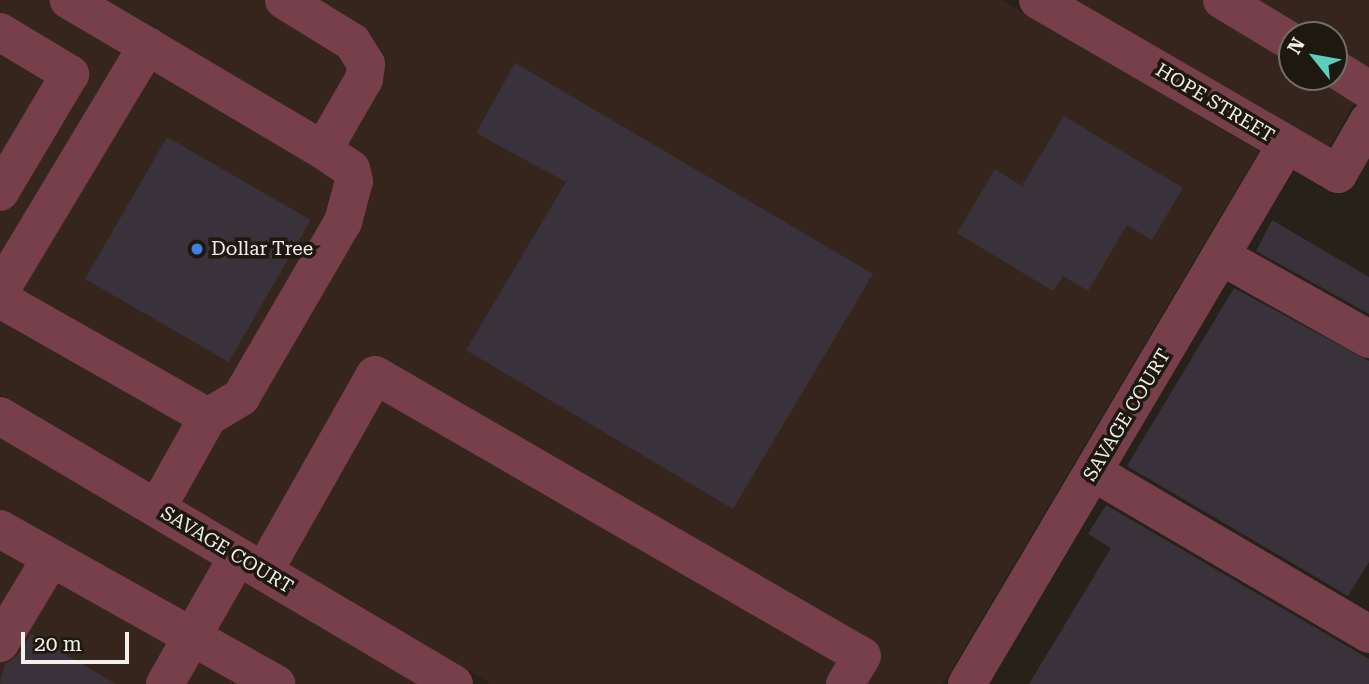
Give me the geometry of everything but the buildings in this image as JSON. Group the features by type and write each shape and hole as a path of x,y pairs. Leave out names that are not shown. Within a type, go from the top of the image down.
{"street":[{"path":"69,0 323,150 351,169 354,181 343,222 241,397 208,417 157,508"},
{"path":"284,0 352,42 366,64 364,79 323,150"},
{"name":"HOPE STREET","path":"1038,0 1338,174 1369,120"},
{"path":"1222,0 1278,34"},
{"path":"0,32 70,74 0,192"},
{"path":"0,291 148,46"},
{"path":"1348,77 1369,90"},
{"name":"SAVAGE COURT","path":"967,684 1286,145"},
{"path":"1221,256 1369,339"},
{"path":"0,299 208,417"},
{"path":"165,684 192,637 251,564 375,375 862,656 845,684"},
{"name":"SAVAGE COURT","path":"0,416 454,684"},
{"path":"1093,472 1369,634"},
{"path":"0,529 276,684"},
{"path":"0,643 51,558"}],"shaded area":[{"path":"0,0 1002,0 1259,151 943,684 491,684 0,394"},
{"path":"1076,0 1369,0 1369,78 1329,148"},
{"path":"0,437 418,684 0,684"}],"place":[{"name":"Dollar Tree","path":"197,249"}]}
